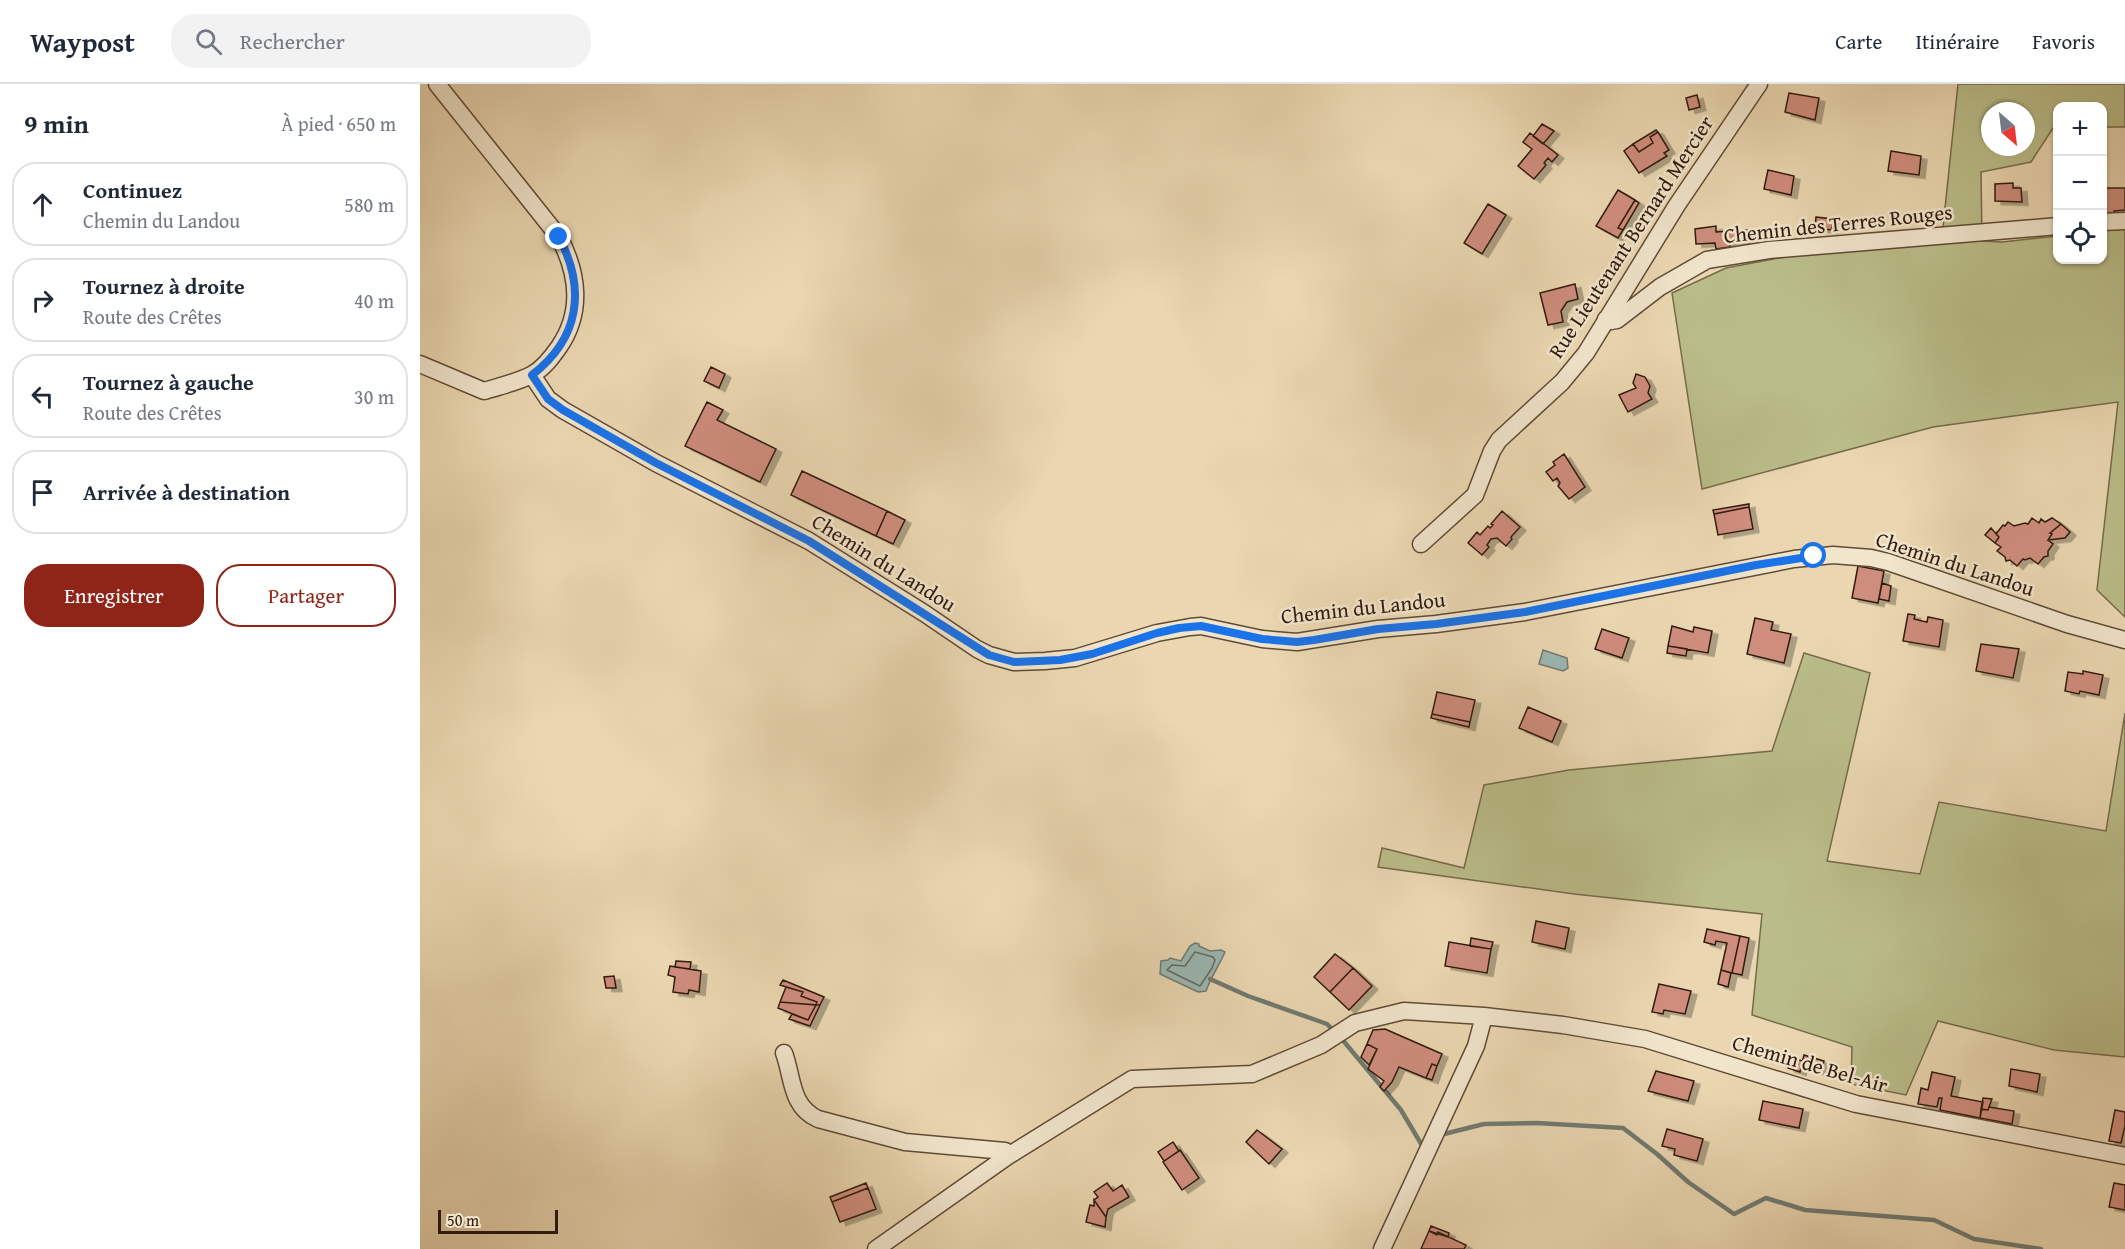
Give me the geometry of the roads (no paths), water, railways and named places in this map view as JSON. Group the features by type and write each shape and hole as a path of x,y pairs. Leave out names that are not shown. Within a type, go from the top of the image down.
{"street":[{"path":"420,364 484,391 532,375 554,354 568,331 576,301 571,264 559,237 438,84"},
{"name":"Rue Lieutenant Bernard Mercier","path":"1421,544 1470,501 1499,440 1562,382 1586,353 1677,205 1759,84"},
{"path":"2107,222 2125,221"},
{"name":"Chemin des Terres Rouges","path":"1606,319 1617,320 1660,287 1707,260 1769,250 2053,226"},
{"name":"Chemin du Landou","path":"532,375 548,399 563,410 656,463 809,541 977,649 1014,662 1045,662 1075,658 1157,633 1201,626 1262,639 1297,642 1378,629 1436,624 1525,612 1756,565 1833,555 1871,558 1888,562 2067,624 2125,640"},
{"name":"Chemin de Bel-Air","path":"876,1249 1008,1156 1132,1079 1251,1074 1321,1045 1355,1023 1404,1011 1563,1024 1645,1039 1856,1104 2125,1156"},
{"path":"1382,1249 1467,1067 1480,1034 1484,1016"},
{"path":"784,1053 798,1101 806,1112 818,1119 905,1142 1005,1151 1008,1156"}],"water":[{"path":"1543,650 1567,658 1568,668 1563,671 1539,664"},
{"path":"1195,943 1210,951 1225,952 1206,991 1198,992 1160,974 1161,961 1170,958 1181,961 1190,946"}],"waterway":[{"path":"1210,979 1248,996 1327,1024 1332,1029"},
{"path":"1341,1038 1401,1110 1423,1147"},
{"path":"1444,1134 1484,1124 1537,1123 1623,1128 1688,1182 1734,1214 1766,1198 1805,1210 1934,1220 1974,1239 2041,1249"}]}
